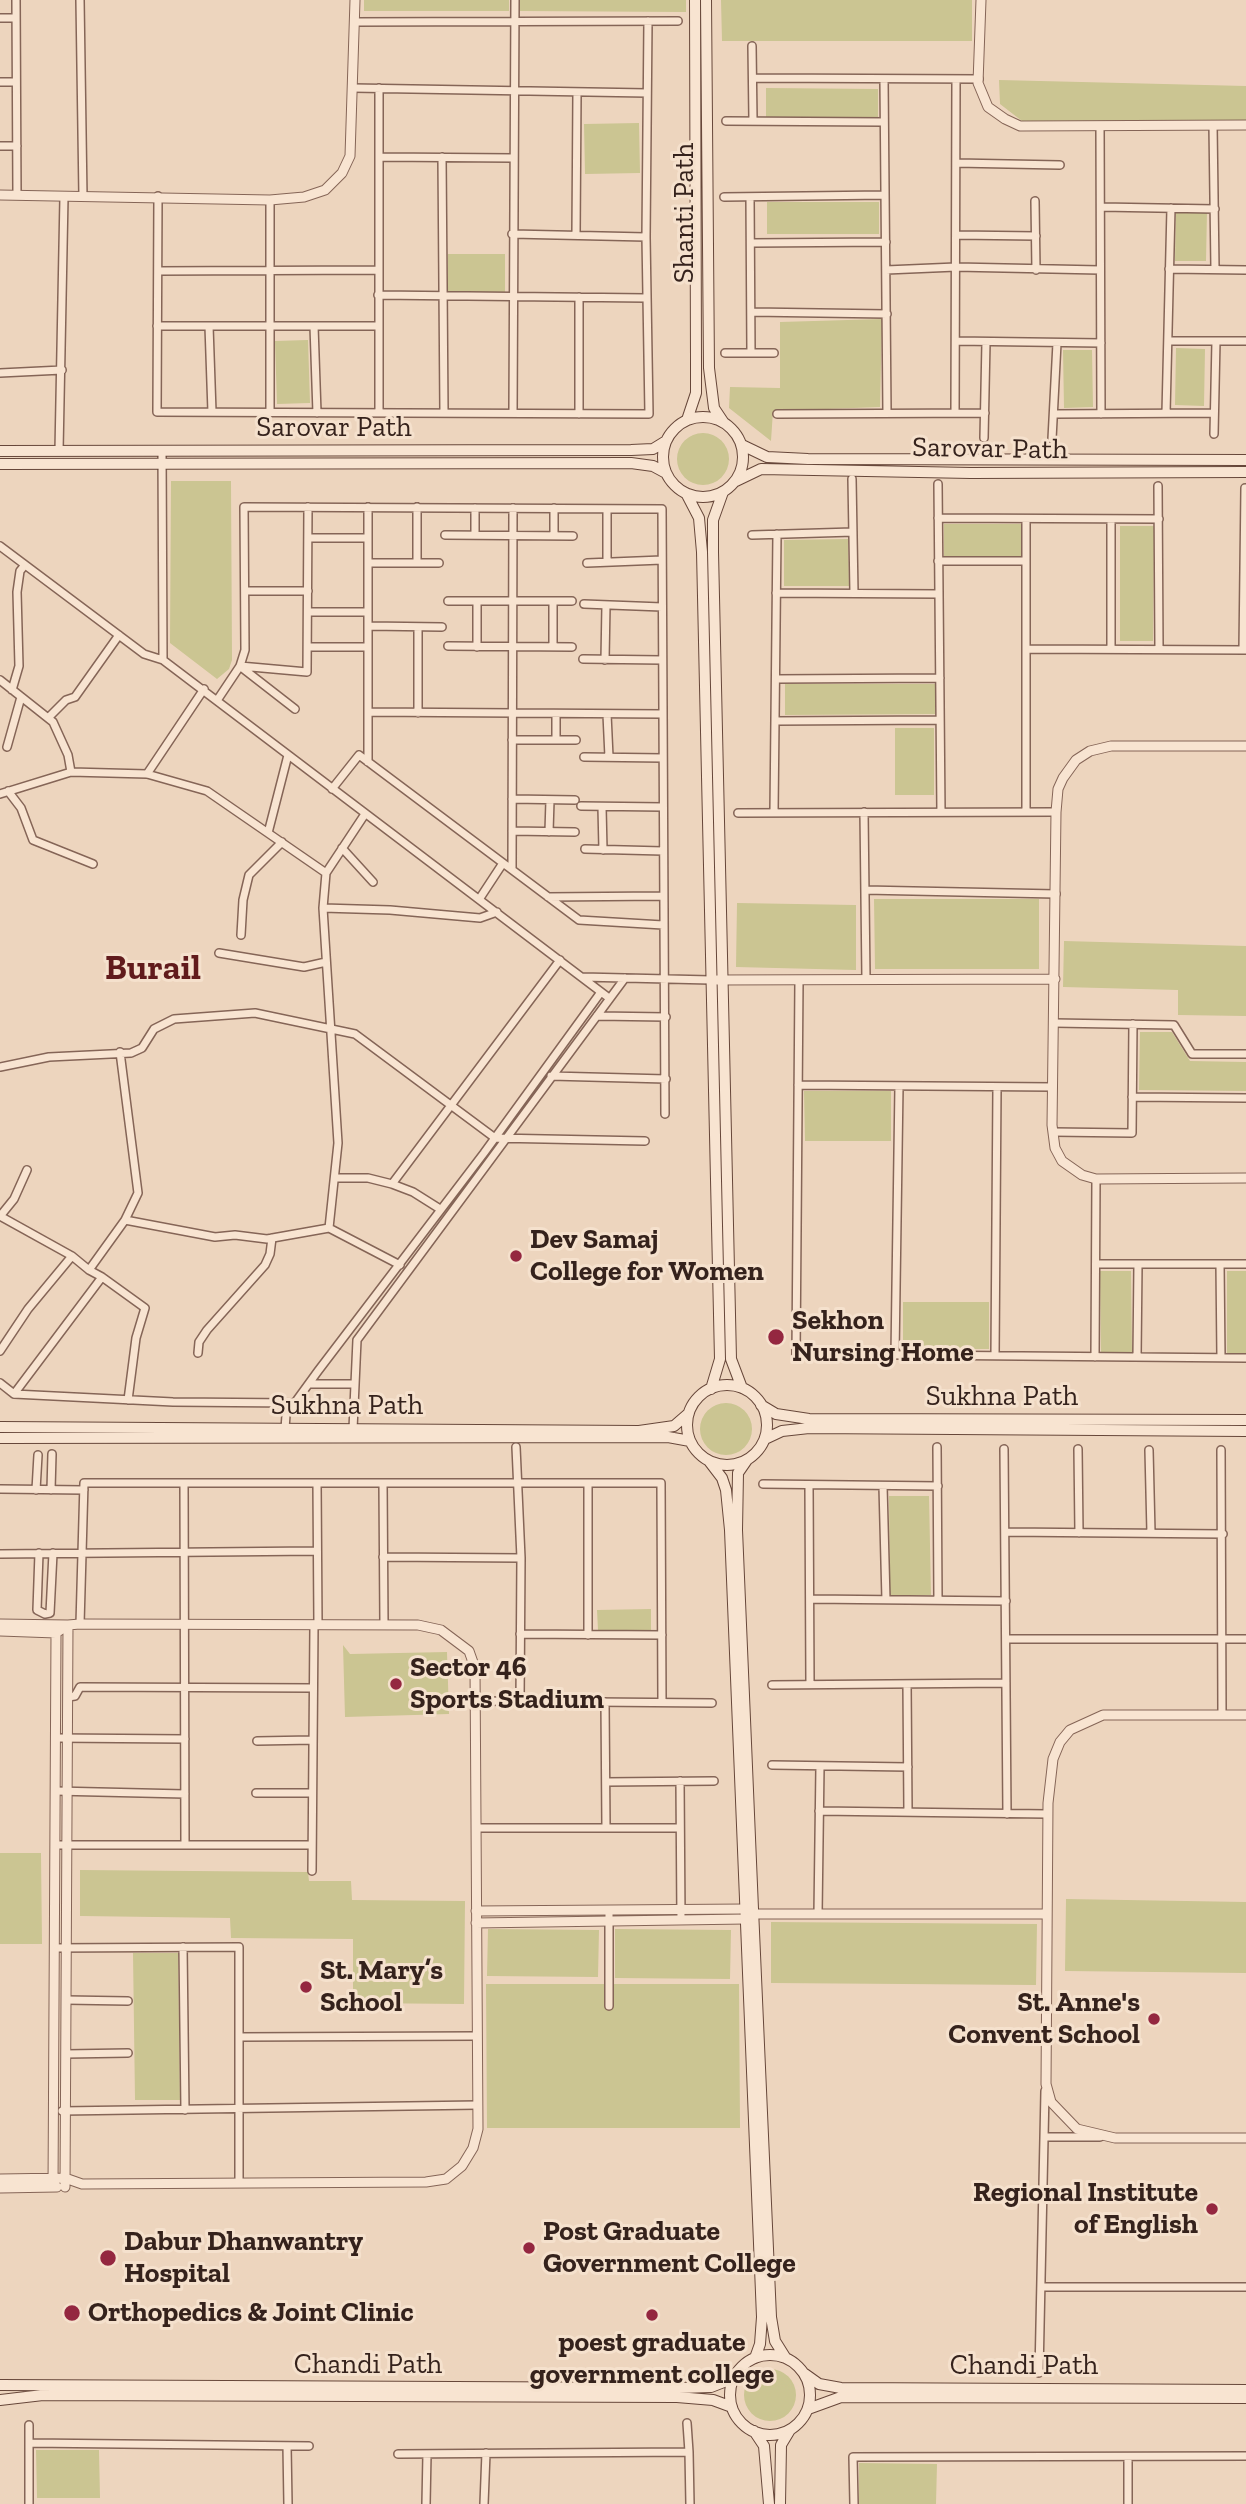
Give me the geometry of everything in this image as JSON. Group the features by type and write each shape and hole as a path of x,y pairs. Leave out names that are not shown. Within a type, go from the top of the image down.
{"main road":[{"name":"Shanti Path","path":"687,421 696,393 695,0"},
{"name":"Shanti Path","path":"706,0 709,368 714,408 724,423"},
{"path":"686,493 710,497 723,492 736,481 742,467 742,446 735,433 724,423 708,418 687,421 666,441 664,449 666,473 673,483 686,493 699,518 702,552 730,1359 742,1388 761,1405 767,1426 765,1440 738,1473 737,1530 762,2317 760,2344 755,2358"},
{"name":"Sarovar Path","path":"0,451 631,450 653,449 666,441"},
{"name":"Sarovar Path","path":"742,446 767,457 808,459 1246,460"},
{"name":"Sarovar Path","path":"0,464 631,463 653,466 666,473"},
{"name":"Sarovar Path","path":"736,481 749,472 761,469 971,473 1246,472"},
{"path":"711,1389 720,1359 713,520 723,492"},
{"path":"742,1388 726,1385 711,1389 697,1399 689,1413 687,1427 690,1441 722,1478 726,1490 771,2317 775,2341 785,2357 805,2374 810,2388 808,2409 790,2429 781,2445 780,2504"},
{"name":"Sukhna Path","path":"761,1405 776,1414 809,1419 1246,1420"},
{"name":"Sukhna Path","path":"0,1427 639,1430 674,1426 689,1413"},
{"name":"Sukhna Path","path":"765,1440 782,1431 809,1428 1246,1431"},
{"name":"Sukhna Path","path":"0,1438 668,1437 690,1441"},
{"path":"709,1461 728,1465 747,1460"},
{"path":"769,2504 764,2446 753,2430 740,2421 732,2407 730,2395 734,2378 742,2366 755,2358 770,2355 785,2357"},
{"name":"Chandi Path","path":"805,2374 819,2384 841,2388 1246,2390"},
{"name":"Chandi Path","path":"0,2385 679,2388 711,2387 734,2378"},
{"name":"Chandi Path","path":"0,2400 43,2395 677,2397 713,2400 732,2407"},
{"name":"Chandi Path","path":"808,2409 841,2397 1246,2398"},
{"path":"753,2430 772,2434 790,2429"}],"street":[{"path":"16,0 17,195"},
{"path":"80,0 83,197"},
{"path":"0,195 270,200 304,197 326,190 342,173 350,156 355,0"},
{"path":"513,414 515,0"},
{"path":"981,0 979,79 988,107 1020,126 1246,125"},
{"path":"0,19 16,19"},
{"path":"158,197 157,412 649,414 646,298 648,21"},
{"path":"354,22 678,21"},
{"path":"752,46 753,120"},
{"path":"754,78 979,79"},
{"path":"884,80 887,413"},
{"path":"955,413 956,80"},
{"path":"0,82 16,82"},
{"path":"354,88 647,93"},
{"path":"379,88 379,413"},
{"path":"576,235 577,92"},
{"path":"726,121 884,122"},
{"path":"1213,125 1215,270"},
{"path":"1101,126 1101,414"},
{"path":"0,146 17,146"},
{"path":"379,157 513,158"},
{"path":"442,158 444,413"},
{"path":"956,163 1060,165"},
{"path":"724,197 885,195"},
{"path":"59,451 64,197"},
{"path":"750,197 751,353"},
{"path":"270,200 270,412"},
{"path":"1035,201 1036,271"},
{"path":"1101,208 1214,209"},
{"path":"1166,413 1171,208"},
{"path":"512,234 646,237"},
{"path":"956,235 1036,236"},
{"path":"752,243 886,242"},
{"path":"886,270 956,267 1036,271 1100,270"},
{"path":"1168,269 1246,270"},
{"path":"158,271 378,270"},
{"path":"378,295 646,298"},
{"path":"579,298 579,414"},
{"path":"752,312 887,314"},
{"path":"157,326 378,326"},
{"path":"209,326 212,412"},
{"path":"314,326 317,412"},
{"path":"956,341 1101,343"},
{"path":"1168,341 1246,341"},
{"path":"1214,434 1216,341"},
{"path":"984,439 986,342"},
{"path":"1052,439 1057,342"},
{"path":"724,353 774,353"},
{"path":"0,373 62,370"},
{"path":"777,414 985,413"},
{"path":"1055,414 1214,413"},
{"path":"162,451 163,660"},
{"path":"852,479 853,593"},
{"path":"937,484 941,812"},
{"path":"1158,486 1159,649"},
{"path":"1026,649 1245,650 1245,488"},
{"path":"218,699 240,667 245,650 244,506 662,509 665,1114"},
{"path":"240,667 306,674 308,507"},
{"path":"368,507 368,762"},
{"path":"417,508 417,563"},
{"path":"475,508 475,535"},
{"path":"512,869 513,508"},
{"path":"554,508 554,536"},
{"path":"607,509 607,562"},
{"path":"938,518 1158,519"},
{"path":"1026,519 1026,812"},
{"path":"1111,519 1111,649"},
{"path":"752,535 853,532"},
{"path":"774,813 776,534"},
{"path":"445,535 573,536"},
{"path":"308,538 368,538"},
{"path":"0,546 144,654 163,660 218,699 332,789 480,898 609,998"},
{"path":"587,563 662,561"},
{"path":"939,561 1026,561"},
{"path":"368,562 439,563"},
{"path":"12,690 19,666 17,592 20,571 25,565"},
{"path":"245,591 308,591"},
{"path":"776,593 939,594"},
{"path":"448,601 572,601"},
{"path":"477,601 477,647"},
{"path":"553,601 553,647"},
{"path":"584,604 662,607"},
{"path":"605,660 606,605"},
{"path":"308,612 368,612"},
{"path":"368,626 442,627"},
{"path":"418,627 418,713"},
{"path":"49,717 66,700 75,697 119,635"},
{"path":"448,646 572,647"},
{"path":"307,647 368,648"},
{"path":"583,659 662,660"},
{"path":"240,667 295,709"},
{"path":"776,679 940,678"},
{"path":"0,680 49,717 64,745 71,772"},
{"path":"148,774 204,689"},
{"path":"7,747 21,697"},
{"path":"368,712 663,714"},
{"path":"556,713 556,740"},
{"path":"607,714 609,757"},
{"path":"776,721 940,720"},
{"path":"512,740 576,740"},
{"path":"1246,746 1111,746 1090,751 1076,760 1063,778 1058,789 1056,812 1053,1087 1053,1132 1062,1161 1075,1172 1096,1179 1246,1178"},
{"path":"268,833 288,755"},
{"path":"332,789 359,755 579,920 663,925"},
{"path":"584,757 663,758"},
{"path":"93,864 33,841 20,808 4,792 71,772 148,774 207,791 326,873"},
{"path":"512,799 550,800 602,807 663,807"},
{"path":"549,832 550,800"},
{"path":"602,807 603,850"},
{"path":"864,812 866,979"},
{"path":"738,813 1056,812"},
{"path":"329,1228 337,1178 323,908 326,873 365,814"},
{"path":"512,831 575,832"},
{"path":"241,935 243,900 249,875 282,842"},
{"path":"342,848 373,882"},
{"path":"585,849 663,851"},
{"path":"480,898 503,863"},
{"path":"865,890 1056,894"},
{"path":"547,897 663,896"},
{"path":"323,908 390,910 480,918 497,912"},
{"path":"219,953 304,967 326,962"},
{"path":"392,1184 560,960"},
{"path":"581,976 717,980 1055,979"},
{"path":"353,1429 356,1340 625,978"},
{"path":"799,980 796,1354 1246,1358"},
{"path":"285,1429 286,1415 495,1138 601,992"},
{"path":"0,1067 50,1057 131,1053 142,1048 147,1037 160,1025 184,1017 255,1013 355,1034 448,1106 495,1138 645,1141"},
{"path":"597,1016 666,1017"},
{"path":"1054,1023 1174,1025 1192,1054 1246,1054"},
{"path":"1053,1132 1132,1133 1133,1024"},
{"path":"89,1270 125,1220 138,1193 120,1052"},
{"path":"551,1076 666,1079"},
{"path":"798,1085 1053,1087"},
{"path":"895,1355 899,1086"},
{"path":"995,1356 997,1087"},
{"path":"1132,1097 1246,1098"},
{"path":"0,1216 14,1199 27,1170"},
{"path":"337,1178 368,1178 392,1184 413,1192 440,1209"},
{"path":"1095,1357 1096,1179"},
{"path":"0,1206 0,1216"},
{"path":"0,1216 72,1256 145,1308 136,1338 128,1400"},
{"path":"125,1220 215,1237 272,1238 329,1228 400,1265"},
{"path":"198,1353 199,1342 207,1330 265,1265 272,1238"},
{"path":"0,1351 28,1309 72,1256"},
{"path":"1096,1264 1246,1264"},
{"path":"1137,1357 1138,1264"},
{"path":"1220,1264 1221,1358"},
{"path":"14,1394 102,1277"},
{"path":"0,1383 14,1394 128,1400 295,1403"},
{"path":"309,1384 355,1384"},
{"path":"516,1447 521,1558 520,1702"},
{"path":"937,1447 938,1600"},
{"path":"1004,1449 1007,1532 1007,1814"},
{"path":"1078,1449 1079,1533"},
{"path":"1149,1450 1151,1533"},
{"path":"1221,1450 1222,1715"},
{"path":"51,1490 52,1454"},
{"path":"36,1490 38,1455"},
{"path":"80,1624 84,1483 661,1483 662,1702"},
{"path":"184,1483 185,1845"},
{"path":"312,1871 317,1483"},
{"path":"383,1483 384,1625"},
{"path":"588,1483 588,1634"},
{"path":"763,1484 938,1486"},
{"path":"809,1486 810,1684"},
{"path":"883,1486 886,1600"},
{"path":"0,1489 84,1490"},
{"path":"1007,1532 1223,1534"},
{"path":"0,1554 317,1551"},
{"path":"39,1553 37,1610 46,1614 50,1613 53,1553"},
{"path":"383,1557 521,1558"},
{"path":"810,1599 1006,1601"},
{"path":"0,1624 418,1625 441,1630 469,1651 475,1668 478,2105 473,2148 463,2166 446,2179 426,2182 239,2183 53,2183 0,2179"},
{"path":"0,1631 55,1633 68,1625"},
{"path":"65,2183 68,1625"},
{"path":"53,2183 55,1633"},
{"path":"520,1634 662,1635"},
{"path":"1007,1639 1246,1639"},
{"path":"772,1685 1006,1683"},
{"path":"907,1684 908,1812"},
{"path":"68,1697 75,1696 80,1687 185,1690 313,1688"},
{"path":"475,1701 712,1703"},
{"path":"605,1702 606,1828"},
{"path":"1039,2373 1047,1814 1053,1759 1070,1730 1103,1715 1246,1715"},
{"path":"55,1738 185,1739"},
{"path":"257,1741 313,1740"},
{"path":"772,1765 908,1768"},
{"path":"818,1914 820,1766"},
{"path":"680,1781 681,1920"},
{"path":"606,1782 714,1781"},
{"path":"55,1791 185,1794"},
{"path":"256,1793 313,1793"},
{"path":"819,1811 1047,1814"},
{"path":"476,1828 680,1828"},
{"path":"55,1845 312,1846"},
{"path":"476,1911 681,1909 748,1914 1047,1914"},
{"path":"609,1910 609,2006"},
{"path":"476,1923 681,1920 748,1914"},
{"path":"183,1947 185,2110"},
{"path":"54,1948 239,1947 239,2183"},
{"path":"66,2000 128,2001"},
{"path":"239,2037 477,2036"},
{"path":"66,2054 128,2053"},
{"path":"1045,2084 1051,2102 1077,2129 1115,2138"},
{"path":"54,2112 478,2105"},
{"path":"1044,2137 1246,2138"},
{"path":"0,2188 53,2183"},
{"path":"1041,2287 1246,2287"},
{"path":"687,2423 690,2504"},
{"path":"29,2425 29,2504"},
{"path":"29,2443 309,2446"},
{"path":"287,2446 288,2504"},
{"path":"398,2454 689,2452"},
{"path":"426,2504 427,2454"},
{"path":"484,2504 486,2454"},
{"path":"853,2504 853,2457 1246,2456"},
{"path":"1128,2457 1128,2504"}],"shaded area":[{"path":"364,0 509,0 509,11 364,11"},
{"path":"520,0 686,0 686,12 520,11"},
{"path":"721,0 972,0 972,41 722,41"},
{"path":"999,80 1246,86 1246,120 1022,121 1000,104"},
{"path":"766,88 878,89 878,121 766,120"},
{"path":"639,123 640,173 585,174 584,124"},
{"path":"767,202 879,202 879,234 767,234"},
{"path":"1176,211 1207,211 1206,261 1175,261"},
{"path":"448,254 505,254 505,292 448,292"},
{"path":"882,319 880,407 773,411 771,441 729,408 730,387 780,388 780,322"},
{"path":"308,340 310,403 277,404 275,341"},
{"path":"1176,348 1205,349 1204,406 1175,405"},
{"path":"1063,350 1092,350 1093,407 1064,408"},
{"path":"703,433 722,440 729,459 722,478 703,485 684,478 677,459 684,440"},
{"path":"171,481 231,481 232,660 229,669 217,679 170,643"},
{"path":"944,524 1021,524 1021,556 944,556"},
{"path":"1120,526 1154,526 1153,641 1120,641"},
{"path":"848,539 849,586 784,586 784,540"},
{"path":"785,684 935,684 935,714 785,715"},
{"path":"895,728 934,728 934,795 895,795"},
{"path":"874,899 1039,899 1039,969 875,969"},
{"path":"737,903 856,905 856,970 736,967"},
{"path":"1064,941 1246,946 1246,1016 1178,1015 1178,990 1063,987"},
{"path":"1140,1032 1172,1032 1190,1061 1246,1062 1246,1091 1139,1090"},
{"path":"804,1091 891,1091 891,1141 805,1141"},
{"path":"1100,1271 1131,1271 1132,1353 1101,1353"},
{"path":"1227,1271 1246,1271 1246,1353 1227,1353"},
{"path":"903,1302 989,1302 989,1349 903,1349"},
{"path":"726,1403 745,1410 752,1429 745,1448 726,1455 707,1448 700,1429 707,1410"},
{"path":"889,1496 929,1496 931,1595 890,1595"},
{"path":"651,1609 651,1630 598,1630 597,1610"},
{"name":"Sector 46 Sports Stadium","path":"343,1645 350,1654 447,1652 449,1714 345,1717"},
{"path":"0,1853 41,1853 42,1944 0,1944"},
{"path":"80,1870 308,1872 309,1881 351,1881 352,1900 465,1901 464,2004 353,2003 353,1939 231,1938 230,1918 80,1916"},
{"path":"1066,1899 1246,1902 1246,1973 1065,1971"},
{"path":"771,1922 1037,1924 1036,1985 771,1983"},
{"path":"488,1929 599,1930 598,1977 487,1976"},
{"path":"615,1929 731,1930 730,1979 615,1978"},
{"path":"133,1953 178,1953 180,2100 135,2100"},
{"path":"486,1984 739,1984 740,2128 487,2128"},
{"path":"770,2369 789,2376 796,2395 789,2414 770,2421 751,2414 744,2395 751,2376"},
{"path":"36,2450 99,2450 100,2498 37,2498"},
{"path":"859,2463 937,2464 936,2504 859,2504"}],"place":[{"name":"Dev Samaj College for Women","path":"516,1256"},
{"name":"Sekhon Nursing Home","path":"776,1337"},
{"name":"Sector 46 Sports Stadium","path":"396,1684"},
{"name":"St. Mary’s School","path":"306,1987"},
{"name":"St. Anne's Convent School","path":"1154,2019"},
{"name":"Regional Institute of English","path":"1212,2209"},
{"name":"Post Graduate Government College","path":"529,2248"},
{"name":"Dabur Dhanwantry Hospital","path":"108,2258"},
{"name":"Orthopedics & Joint Clinic","path":"72,2313"},
{"name":"poest graduate government college","path":"652,2315"}],"district":[{"name":"Burail","path":"153,969"}]}
